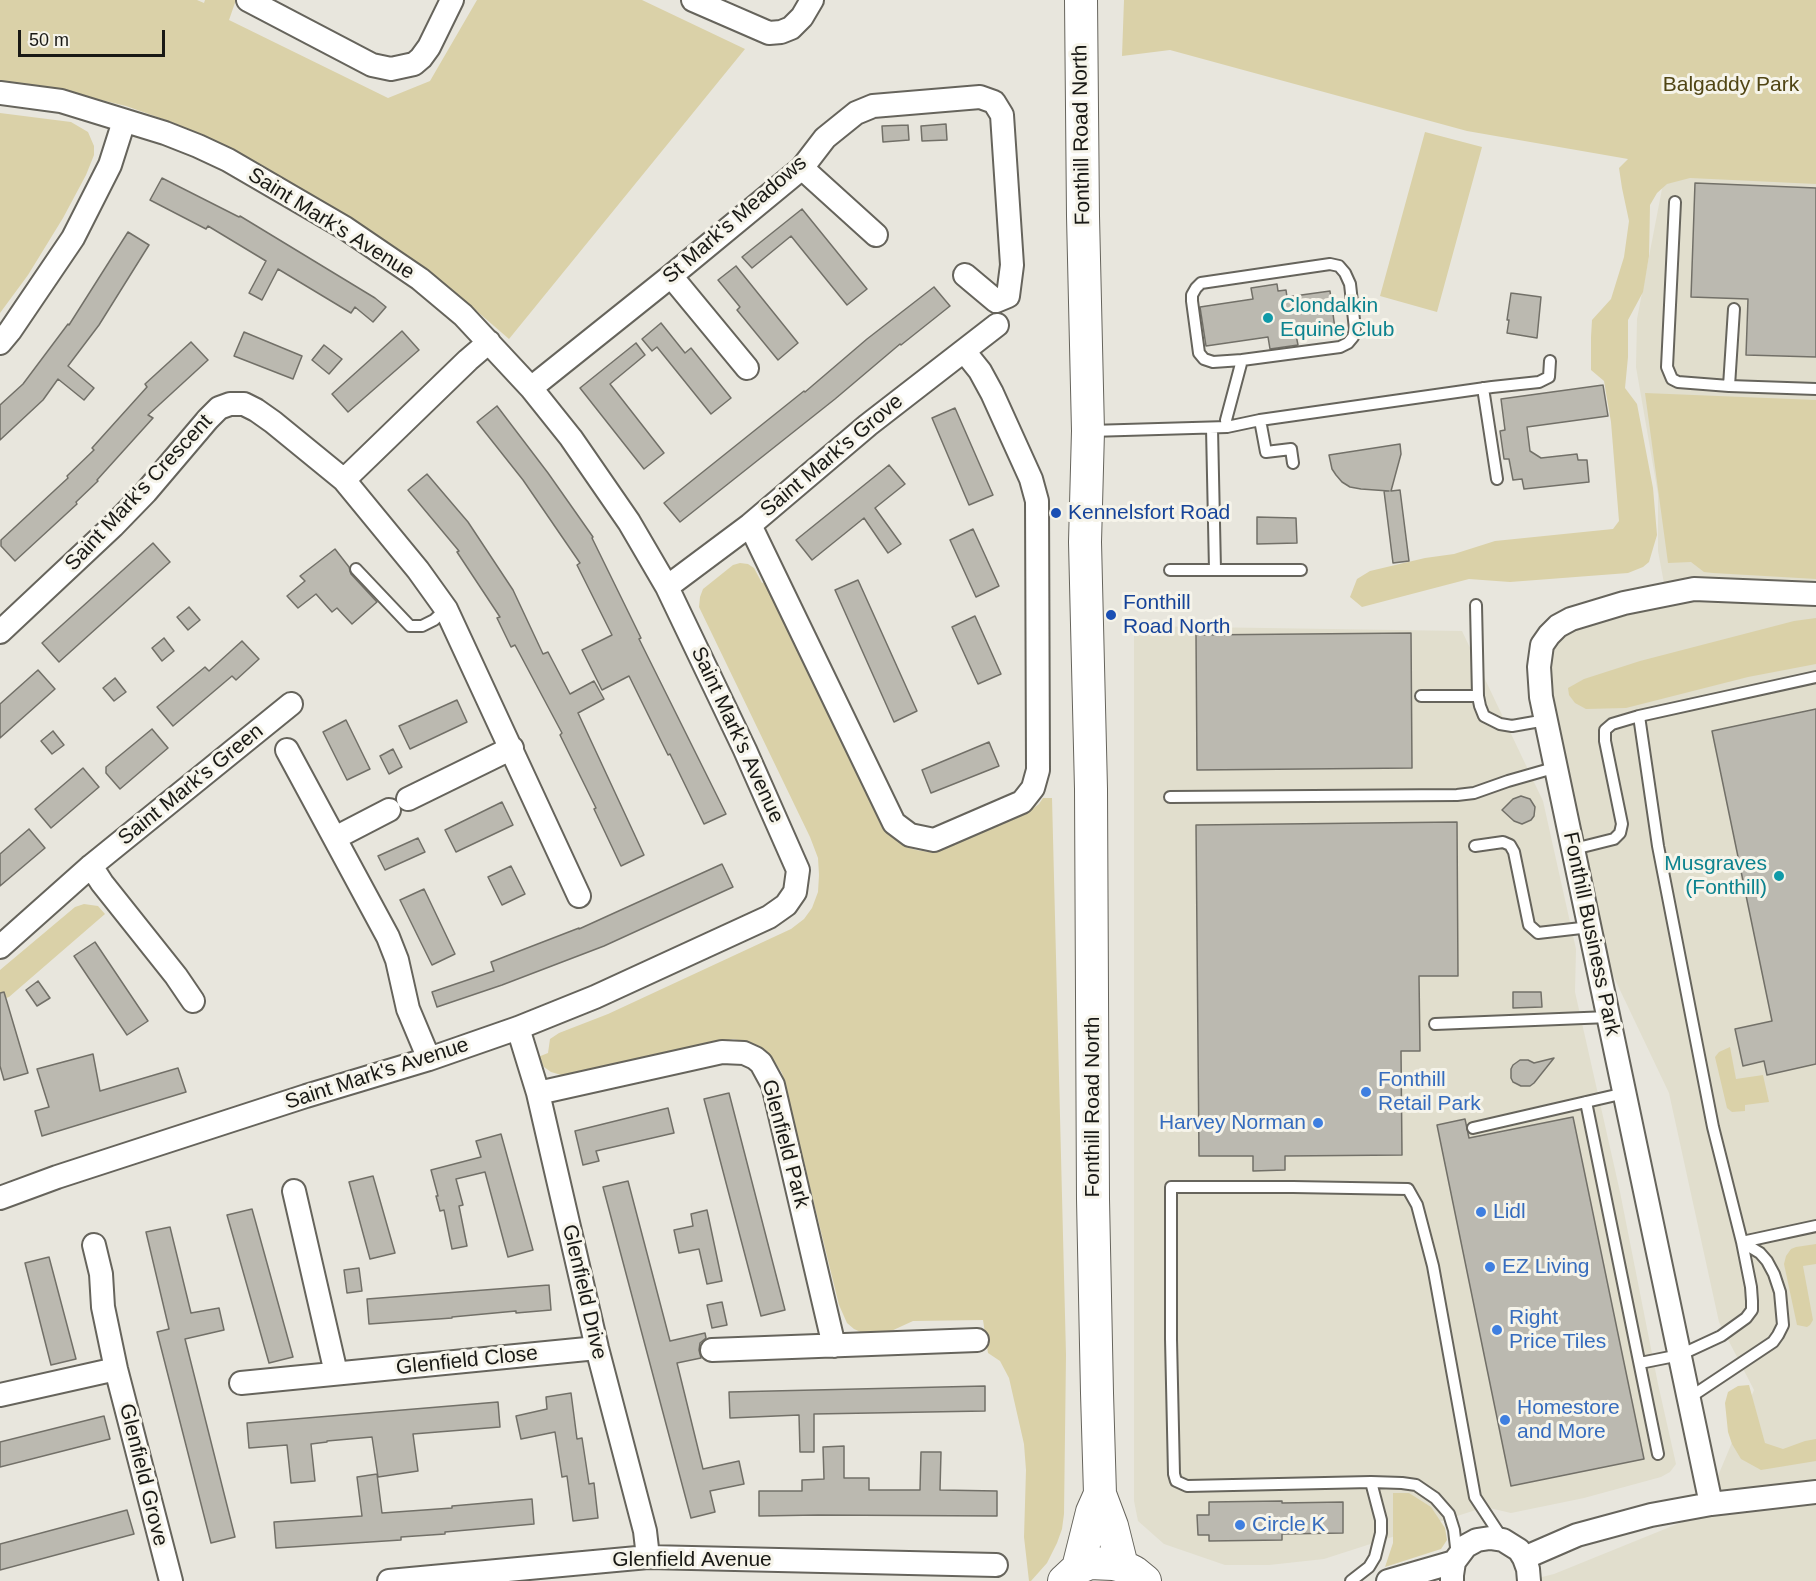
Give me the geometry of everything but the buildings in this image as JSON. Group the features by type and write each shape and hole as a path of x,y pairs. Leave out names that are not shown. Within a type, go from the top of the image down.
{"main road":[{"name":"Fonthill Road North","path":"1081,0 1088,431 1085,542 1091,801 1094,1210 1100,1494 1134,1573"},
{"name":"Fonthill Road North","path":"1071,1574 1100,1494"},
{"name":"Fonthill Road North","path":"1071,1574 1090,1563 1134,1573"}],"street":[{"path":"248,0 372,65 391,69 414,64 421,58 429,47 452,0"},
{"path":"693,0 769,33 791,28 802,17 812,0"},
{"name":"Saint Mark's Avenue","path":"0,93 62,101 165,133 208,150 345,228 420,279 463,315 531,388 571,438 629,522 667,587 745,750 798,870 795,892 786,905 769,917 594,997 518,1028 429,1059 68,1173 0,1198"},
{"name":"St Mark's Meadows","path":"531,388 802,168 825,138 856,113 873,106 980,97 994,102 1002,115 1012,265 1008,296 996,301 965,275"},
{"path":"0,344 73,238 110,165 124,121"},
{"path":"802,168 876,235"},
{"path":"671,276 747,368"},
{"name":"Saint Mark's Grove","path":"667,587 750,525 868,425 998,325"},
{"path":"344,480 489,342"},
{"path":"750,525 894,823 910,835 934,840 1022,802 1033,788 1038,770 1036,501 1031,479 992,393 980,371 964,351"},
{"name":"Saint Mark's Crescent","path":"0,632 113,526 146,492 219,408 230,404 244,404 256,410 344,480 392,537 446,609 579,896"},
{"name":"Fonthill Business Park","path":"1711,1504 1546,720 1539,682 1539,667 1542,645 1558,626 1624,603 1694,589 1816,594"},
{"name":"Saint Mark's Green","path":"0,947 92,866 291,704"},
{"path":"334,838 512,748"},
{"path":"287,750 393,948 408,1009 429,1059"},
{"path":"92,866 102,883 176,976 193,1001"},
{"name":"Glenfield Drive","path":"518,1028 538,1093 597,1348 645,1531 648,1557"},
{"name":"Glenfield Park","path":"538,1093 722,1052 744,1053 761,1063 773,1085 834,1346"},
{"path":"294,1191 336,1373"},
{"name":"Glenfield Grove","path":"94,1245 101,1274 103,1307 116,1369 171,1581"},
{"path":"712,1350 977,1340"},
{"name":"Glenfield Close","path":"242,1383 597,1348"},
{"path":"0,1395 116,1369"},
{"path":"1524,1558 1577,1535 1651,1515 1711,1504 1816,1492"},
{"path":"1388,1581 1455,1566 1466,1546 1477,1540 1490,1538 1503,1540 1519,1550 1528,1569 1529,1581"},
{"name":"Glenfield Avenue","path":"388,1581 648,1557 996,1564"}],"lane":[{"path":"1675,202 1667,367 1672,379 1678,382 1729,386 1816,389"},
{"path":"1330,264 1339,266 1350,284 1354,318 1355,329 1348,343 1340,347 1242,360 1213,362 1199,353 1192,295 1201,283 1330,264"},
{"path":"1729,386 1734,309"},
{"path":"1227,427 1226,420 1242,360"},
{"path":"1088,431 1227,427 1260,420 1539,382 1550,377 1550,361"},
{"path":"1483,388 1497,479"},
{"path":"1260,420 1266,452 1291,448 1293,463"},
{"path":"1212,428 1215,570"},
{"path":"356,569 410,626 422,626 434,620 446,609"},
{"path":"1170,570 1301,570"},
{"path":"1476,605 1478,696 1484,716 1500,724 1512,726 1546,720"},
{"path":"1574,849 1614,839 1620,833 1622,824 1605,741 1605,730 1612,724 1816,677"},
{"path":"1421,696 1478,696"},
{"path":"1639,716 1660,858 1713,1127 1742,1242 1751,1287 1752,1310 1746,1318 1721,1336 1680,1355 1640,1363"},
{"path":"1170,797 1457,795 1474,793 1557,767"},
{"path":"1474,846 1503,842 1510,845 1514,852 1529,925 1538,933 1590,927"},
{"path":"1435,1024 1609,1017"},
{"path":"1473,1128 1625,1093"},
{"path":"1586,1102 1658,1454"},
{"path":"1455,1566 1454,1530 1449,1514 1435,1498 1416,1485 1371,1482 1187,1486 1176,1481 1173,1474 1171,1187 1293,1186 1408,1190 1417,1205 1433,1266 1475,1497 1503,1540"},
{"path":"1742,1242 1816,1226"},
{"path":"1689,1398 1773,1342 1783,1325 1780,1292 1774,1274 1760,1253 1742,1242"},
{"path":"1351,1581 1369,1567 1375,1557 1381,1533 1382,1520 1371,1482"}],"shaded area":[{"path":"1666,168 1816,171 1816,1581 1526,1581 1554,1574 1702,1514 1754,1390 1719,1322 1669,1093 1590,927 1541,697 1549,635 1666,594 1658,551 1658,494 1636,367 1637,319"},
{"name":"Fonthill Retail Park","path":"1134,626 1462,631 1543,801 1576,949 1575,992 1620,1192 1676,1464 1670,1472 1661,1477 1584,1498 1511,1513 1485,1507 1324,1559 1269,1565 1225,1565 1164,1544 1138,1521 1134,1501"}],"green space":[{"path":"0,0 197,0 204,3 205,0 236,0 229,20 388,98 430,81 477,0 642,0 745,49 509,339 449,287 354,220 223,145 174,123 126,106 42,86 0,81"},
{"name":"Balgaddy Park","path":"1124,0 1816,0 1816,184 1690,178 1667,184 1657,193 1650,205 1649,256 1643,292 1628,320 1625,388 1637,404 1653,488 1657,535 1649,562 1628,573 1510,582 1469,579 1362,607 1350,597 1357,579 1370,571 1425,558 1454,554 1495,541 1613,529 1619,521 1611,422 1604,381 1591,370 1591,337 1592,320 1611,299 1624,257 1629,221 1619,168 1628,159 1467,131 1170,50 1122,56"},
{"path":"0,113 71,122 88,132 94,146 94,155 63,218 28,275 0,313"},
{"path":"1425,132 1482,147 1437,312 1380,296"},
{"path":"1645,393 1816,400 1816,579 1713,573 1704,572 1691,562 1668,563"},
{"path":"740,563 754,568 762,583 771,580 886,829 892,837 904,846 916,850 929,852 942,849 1024,815 1039,804 1043,798 1052,798 1066,1355 1064,1514 1057,1543 1047,1563 1031,1581 1029,1581 1024,1537 1026,1470 1024,1444 1009,1378 1000,1361 988,1353 983,1320 913,1321 889,1332 863,1333 847,1323 839,1305 782,1073 771,1056 761,1048 733,1039 568,1077 551,1072 544,1067 538,1057 548,1053 550,1039 559,1033 608,1014 791,929 804,919 812,908 818,892 818,858 699,607 703,589 733,565"},
{"path":"1816,618 1816,664 1748,677 1626,708 1586,709 1575,703 1569,695 1568,688 1584,679 1640,661 1794,621"},
{"path":"84,904 98,906 105,914 9,997 0,1000 0,970 75,907"},
{"path":"1730,1047 1736,1079 1763,1075 1769,1102 1745,1105 1745,1111 1732,1112 1727,1108 1715,1057 1719,1052"},
{"path":"1816,1244 1816,1264 1803,1266 1813,1320 1807,1327 1797,1325 1784,1264 1791,1249"},
{"path":"1749,1385 1765,1443 1783,1449 1816,1439 1816,1461 1761,1470 1741,1459 1728,1432 1725,1403 1728,1392 1738,1386"},
{"path":"1393,1493 1409,1493 1431,1507 1445,1528 1447,1540 1441,1549 1385,1567 1393,1543"}],"place":[{"name":"Clondalkin Equine Club","path":"1268,318"},
{"name":"Kennelsfort Road","path":"1056,513"},
{"name":"Fonthill Road North","path":"1111,615"},
{"name":"Musgraves (Fonthill)","path":"1779,876"},
{"name":"Fonthill Retail Park","path":"1366,1092"},
{"name":"Harvey Norman","path":"1318,1123"},
{"name":"Lidl","path":"1481,1212"},
{"name":"EZ Living","path":"1490,1267"},
{"name":"Right Price Tiles","path":"1497,1330"},
{"name":"Homestore and More","path":"1505,1420"},
{"name":"Circle K","path":"1240,1525"}]}
